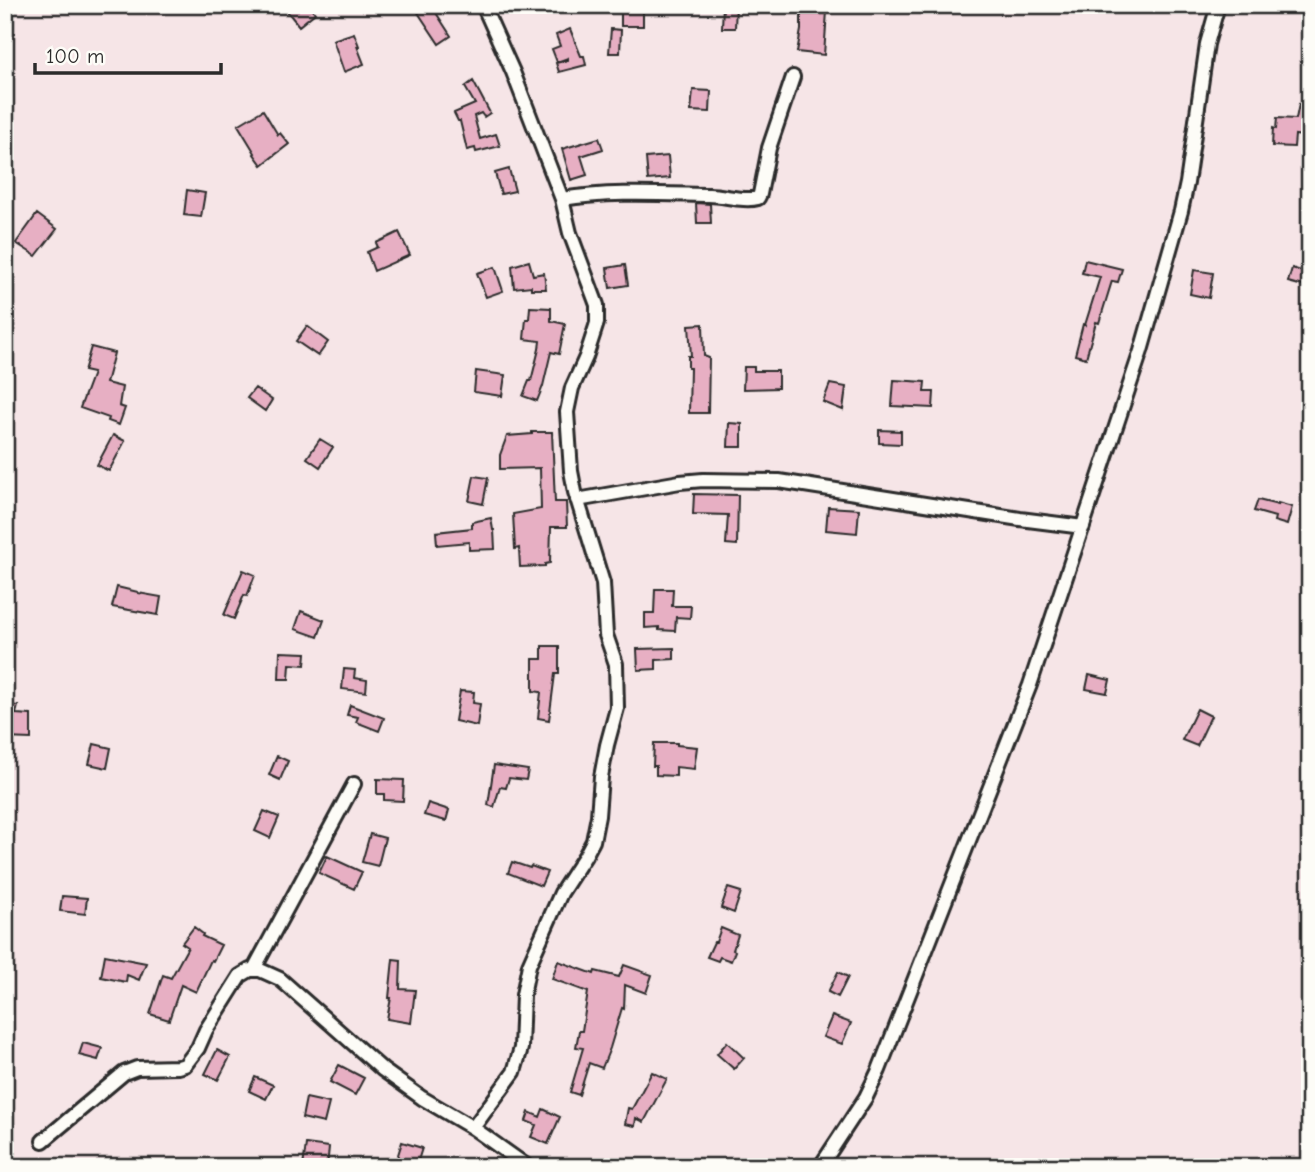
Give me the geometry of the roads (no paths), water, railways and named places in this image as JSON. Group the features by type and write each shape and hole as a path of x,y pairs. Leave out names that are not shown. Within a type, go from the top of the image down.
{"street":[{"path":"472,1128 517,1065 521,1048 523,995 527,974 561,893 593,841 601,777 617,708 617,669 606,631 603,583 577,500 571,471 568,404 597,323 595,298 570,233 562,200 513,72 483,5"},
{"path":"820,1167 866,1097 879,1070 1030,685 1141,351 1178,223 1187,183 1207,44 1218,5"},
{"path":"562,200 603,194 713,195 748,200 758,198 769,148 793,76"},
{"path":"577,500 680,482 779,481 1083,527"},
{"path":"254,969 354,784"},
{"path":"43,1141 124,1073 137,1068 185,1065 198,1048 206,1030 237,981 246,972 254,969 280,979 400,1083 528,1167"}]}
